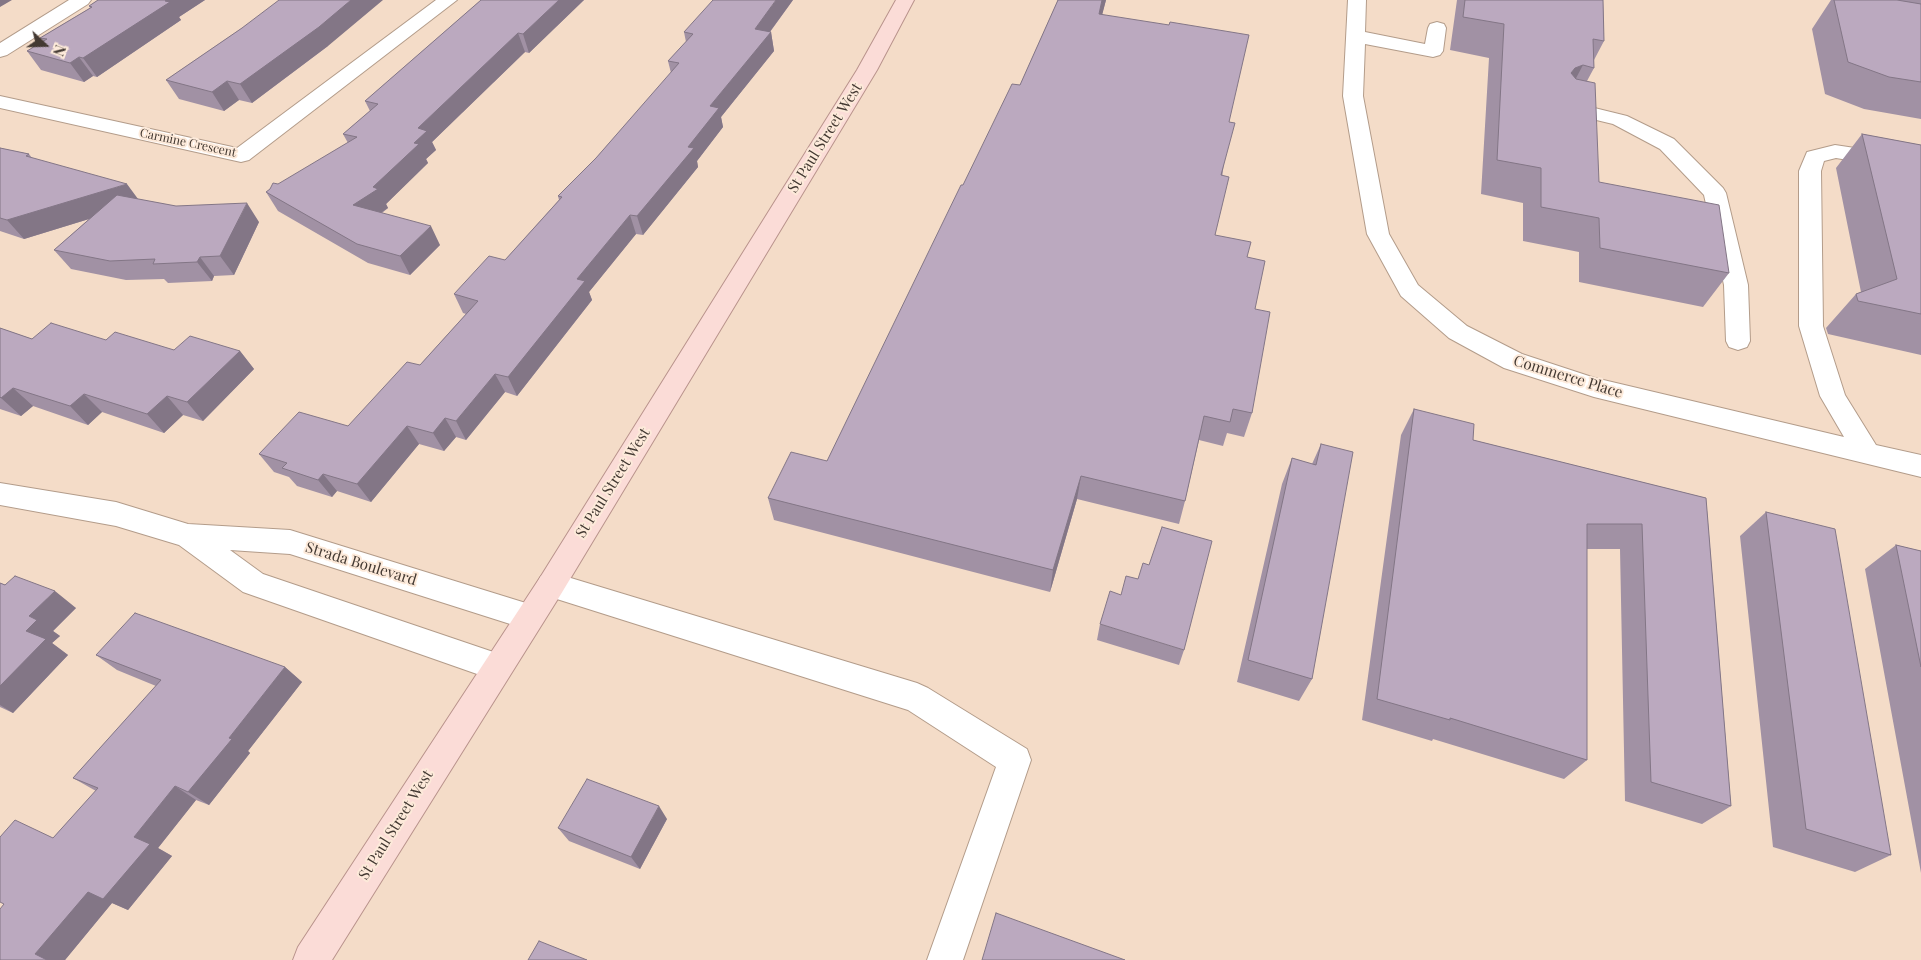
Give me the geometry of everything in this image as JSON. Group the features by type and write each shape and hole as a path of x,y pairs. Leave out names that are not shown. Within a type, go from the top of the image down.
{"main road":[{"name":"St Paul Street West","path":"311,960 551,585 862,78 905,0"}],"street":[{"path":"0,51 82,0"},
{"name":"Carmine Crescent","path":"0,102 241,155 448,0"},
{"name":"Commerce Place","path":"1357,0 1352,96 1378,234 1409,290 1458,332 1513,362 1594,387 1921,466"},
{"path":"1355,36 1433,51 1437,28"},
{"path":"1566,107 1620,120 1667,144 1715,193 1736,285 1738,341"},
{"path":"1867,453 1832,396 1811,326 1810,171 1816,157 1835,151 1921,165"},
{"name":"Strada Boulevard","path":"0,494 116,514 188,536 290,542 529,618"},
{"name":"Strada Boulevard","path":"188,536 253,583 497,667"},
{"path":"551,585 917,698 1015,760 946,960"}],"building":[{"path":"98,0 166,0 170,2 83,58 79,57 70,63 27,51 47,39 40,38 92,7 89,6"},
{"path":"279,0 351,0 319,27 240,84 227,81 212,92 166,80 242,28"},
{"path":"481,0 559,0 523,34 518,33 418,128 427,131 414,143 419,144 373,187 378,189 353,205 431,226 400,256 357,244 266,192 273,183 278,184 357,137 343,134 378,104 365,101"},
{"path":"713,0 776,0 755,29 771,32 710,106 719,108 688,147 694,148 637,216 630,215 577,279 585,281 508,377 495,374 456,421 445,418 433,433 407,426 357,484 323,474 318,480 282,468 287,463 259,454 299,412 348,426 407,362 420,365 478,301 454,294 489,256 505,260 562,197 558,196 596,158 679,63 668,61 693,34 684,32"},
{"path":"1058,0 1102,0 1099,14 1169,25 1170,22 1249,35 1229,122 1235,123 1221,175 1229,177 1215,235 1251,242 1247,257 1265,261 1255,309 1270,312 1252,413 1233,409 1230,422 1204,416 1185,501 1081,476 1053,570 768,498 791,452 827,461 1012,84 1020,85"},
{"path":"1465,0 1603,0 1604,41 1593,39 1594,68 1583,65 1575,68 1571,73 1576,79 1595,83 1599,182 1719,205 1729,273 1600,248 1599,218 1541,207 1541,168 1497,160 1504,24 1463,17"},
{"path":"1834,0 1897,0 1921,4 1921,82 1889,77 1848,62"},
{"path":"1862,134 1921,145 1921,314 1858,301 1856,294 1897,279"},
{"path":"0,148 29,154 26,156 127,184 7,220 0,218"},
{"path":"117,195 176,206 247,203 220,256 200,257 197,262 153,264 155,259 110,261 54,250"},
{"path":"51,323 106,340 115,332 174,350 190,336 240,351 187,402 167,396 147,414 84,394 70,406 13,388 1,398 0,328 32,339"},
{"path":"1414,409 1474,424 1473,440 1706,498 1731,806 1651,782 1642,524 1587,524 1587,760 1450,718 1450,720 1377,699"},
{"path":"1321,444 1353,452 1312,679 1248,660 1292,458 1316,465"},
{"path":"1766,512 1835,529 1891,855 1806,829"},
{"path":"1162,527 1212,541 1184,650 1100,624 1110,591 1121,595 1126,576 1138,579 1143,563 1149,565"},
{"path":"1896,545 1921,551 1921,667"},
{"path":"15,576 55,591 29,616 37,620 26,631 46,639 0,686 0,583 5,585"},
{"path":"135,613 285,667 229,738 232,739 188,792 175,786 134,837 150,844 103,899 88,892 35,954 47,960 0,960 0,909 4,904 0,902 0,837 15,820 53,838 98,788 73,778 161,680 96,655"},
{"path":"587,779 659,806 631,857 558,828"},
{"path":"996,913 1125,960 982,960"},
{"path":"539,941 587,960 528,960"}]}
